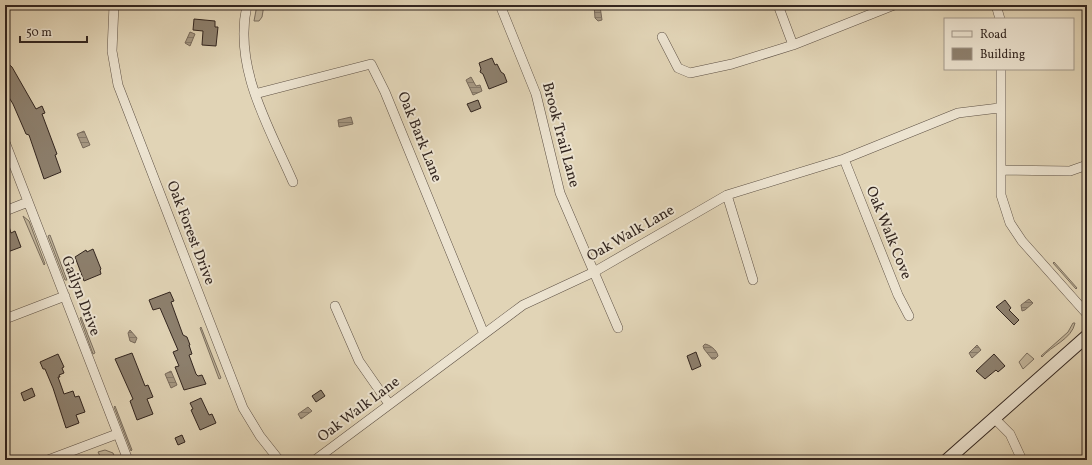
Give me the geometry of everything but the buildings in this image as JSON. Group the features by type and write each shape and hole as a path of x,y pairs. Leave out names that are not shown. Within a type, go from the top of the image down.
{"street":[{"name":"Oak Forest Drive","path":"114,5 112,51 118,85 240,401 248,417 278,460"},
{"path":"247,5 244,33 245,58 255,94 293,182"},
{"name":"Brook Trail Lane","path":"500,5 536,94 560,193 618,328"},
{"path":"778,5 793,45"},
{"path":"662,37 678,68 690,72 732,64 793,45 894,5"},
{"path":"996,5 1000,18"},
{"name":"Oak Bark Lane","path":"255,94 371,64 386,92 484,334"},
{"path":"1001,70 999,108 1000,195 1010,223 1022,241 1087,314"},
{"name":"Oak Walk Lane","path":"315,460 522,305 594,272 727,195 844,159 958,113 978,109 999,108"},
{"name":"Gailyn Drive","path":"5,142 128,460"},
{"name":"Oak Walk Cove","path":"844,159 898,294 909,316"},
{"path":"1000,170 1070,171 1087,165"},
{"path":"727,195 753,280"},
{"path":"5,211 28,202"},
{"path":"5,319 65,296"},
{"path":"335,306 359,361 389,404"},
{"path":"947,460 1087,336"},
{"path":"994,418 1010,434 1022,460"},
{"path":"48,460 117,434"}],"shaded area":[{"path":"257,5 264,5 262,17 259,21 254,21"},
{"path":"594,5 600,6 602,20 598,21 595,18"},
{"path":"190,32 195,34 190,46 185,43"},
{"path":"471,77 476,86 480,85 482,91 473,95 466,80"},
{"path":"351,117 353,124 339,127 338,120"},
{"path":"84,131 90,145 83,148 77,134"},
{"path":"23,216 29,221 45,264 44,265"},
{"path":"50,235 67,280 65,280 48,236"},
{"path":"1054,262 1077,288 1076,289 1053,263"},
{"path":"1029,299 1033,303 1022,311 1021,305"},
{"path":"81,317 95,353 93,354 80,318"},
{"path":"1073,323 1075,323 1070,334 1042,357 1041,356 1068,332"},
{"path":"201,327 221,378 219,379 200,328"},
{"path":"130,330 137,338 135,343 130,341 128,333"},
{"path":"705,344 715,350 718,356 715,359 712,359 704,349 703,346"},
{"path":"977,345 981,350 972,358 969,353"},
{"path":"1027,353 1034,359 1023,369 1019,362"},
{"path":"171,371 177,385 171,388 165,374"},
{"path":"115,406 132,450 131,451 114,407"},
{"path":"308,407 312,411 301,419 298,414"},
{"path":"105,450 113,453 116,460 102,460 98,452"}]}
